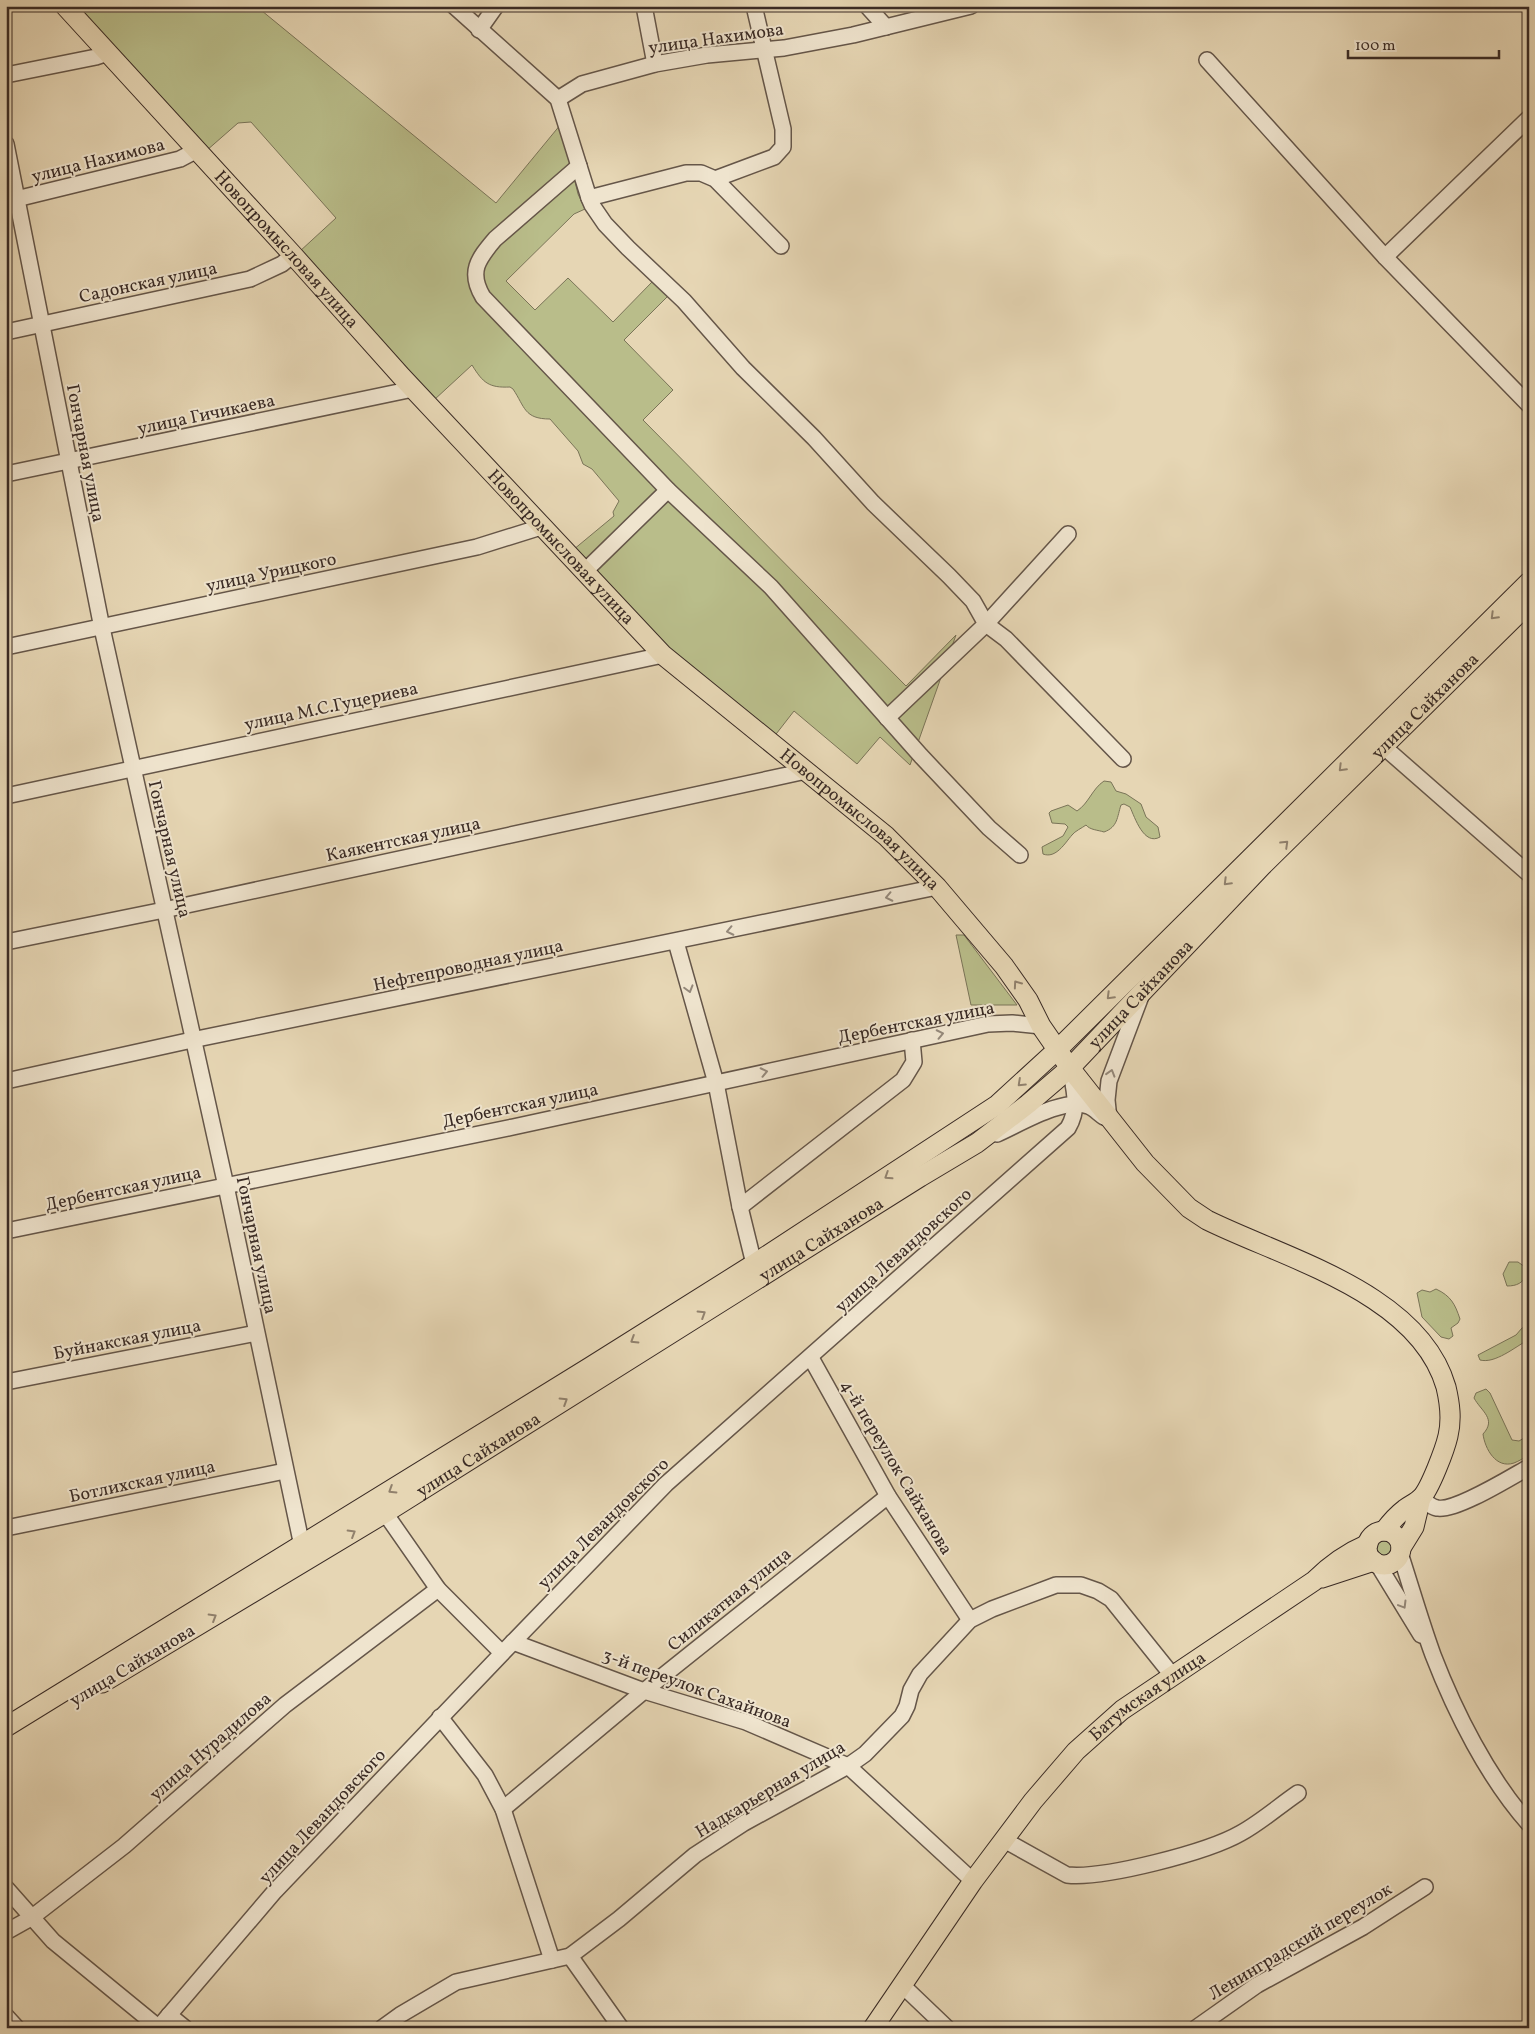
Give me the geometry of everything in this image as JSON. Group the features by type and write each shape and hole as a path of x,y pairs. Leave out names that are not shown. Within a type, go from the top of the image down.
{"main road":[{"name":"Новопромысловая улица","path":"66,6 413,389 663,655 886,836 937,887 1004,966 1028,1000 1041,1026 1057,1050 1110,1121 1145,1163 1189,1208 1207,1220 1236,1234 1357,1288 1395,1315 1414,1332 1424,1344 1443,1377 1451,1413 1446,1444 1439,1464 1421,1498"},
{"path":"1378,742 1529,582"},
{"name":"улица Сайханова","path":"6,1727 306,1552 385,1512 758,1270 997,1105 1057,1050 1378,742 1529,603"},
{"name":"улица Сайханова","path":"6,1741 758,1270 977,1143 1070,1068 1378,742"},
{"path":"1376,1562 1368,1553 1368,1544 1374,1534 1384,1531 1404,1509 1421,1498"},
{"path":"1314,1581 1376,1562 1391,1563 1398,1558 1414,1528 1421,1498"},
{"path":"1384,1531 1394,1534 1400,1542 1401,1550"},
{"path":"1314,1581 1330,1565 1368,1544"},
{"name":"Батумская улица","path":"872,2028 973,1882 1054,1774 1076,1751 1122,1710 1314,1581"}],"street":[{"path":"454,6 478,30 558,99 589,198 605,224 684,301 743,368 814,438 873,502 950,576 973,601 986,624 1006,639 1123,758"},
{"path":"478,30 496,6"},
{"path":"644,6 655,64"},
{"path":"715,179 774,156 783,147 782,130 754,6"},
{"path":"867,6 886,27"},
{"name":"улица Нахимова","path":"558,99 582,84 655,64 707,55 784,48 886,27 971,6"},
{"path":"6,75 96,58 108,53"},
{"path":"1207,60 1385,257 1529,405"},
{"path":"1385,257 1529,118"},
{"name":"Гончарная улица","path":"6,144 11,201 41,325 102,628 192,1040 226,1186 285,1471 306,1552"},
{"name":"улица Нахимова","path":"11,201 180,159 197,150"},
{"path":"579,166 495,239 485,251 476,268 476,283 487,303 668,490 771,587 887,718 989,828 1020,855"},
{"path":"589,198 686,174 701,173 715,179 781,246"},
{"name":"Садонская улица","path":"6,332 250,279 282,264 293,255"},
{"name":"улица Гичикаева","path":"6,474 413,389"},
{"path":"584,572 668,490"},
{"name":"улица Урицкого","path":"6,647 477,547 541,527"},
{"path":"887,718 986,624 1068,534"},
{"name":"улица М.С.Гуцериева","path":"6,796 132,767 663,655"},
{"path":"1378,742 1529,874"},
{"name":"Каякентская улица","path":"6,942 164,910 806,771"},
{"name":"Нефтепроводная улица","path":"6,1081 192,1040 937,887"},
{"path":"676,942 716,1082 740,1207 758,1270"},
{"path":"1110,1121 1107,1100 1109,1081 1144,990"},
{"name":"Дербентская улица","path":"6,1231 988,1024 1012,1023 1041,1026"},
{"path":"740,1207 903,1080 914,1062 912,1040"},
{"name":"улица Левандовского","path":"158,2028 276,1891 440,1717 666,1484 811,1358 1068,1128 1074,1118 1076,1104 1070,1068"},
{"path":"977,1143 1058,1106 1076,1104 1089,1106 1110,1121"},
{"name":"Буйнакская улица","path":"6,1382 256,1333"},
{"name":"4-й переулок Сайханова","path":"811,1358 888,1496 970,1620"},
{"path":"1421,1498 1438,1508 1452,1507 1529,1467"},
{"name":"Ботлихская улица","path":"6,1528 285,1471"},
{"name":"Силикатная улица","path":"502,1809 644,1690 888,1496"},
{"path":"385,1512 438,1589 502,1653"},
{"path":"1401,1550 1433,1655"},
{"path":"1376,1562 1433,1655 1477,1748 1492,1774 1527,1818"},
{"name":"Надкарьерная улица","path":"382,2028 400,2015 456,1982 570,1956 619,1919 695,1855 744,1823 848,1766 865,1754 902,1716 907,1706 910,1690 920,1674 970,1620 992,1609 1056,1585 1081,1585 1098,1591 1111,1599 1172,1675"},
{"name":"улица Нурадилова","path":"6,1932 32,1918 124,1846 285,1705 438,1589"},
{"name":"3-й переулок Сахайнова","path":"513,1642 644,1690 746,1722 848,1766 973,1882"},
{"path":"440,1717 485,1775 502,1809 552,1960"},
{"path":"1004,1840 1067,1875 1076,1876 1109,1872 1198,1850 1226,1840 1241,1833 1298,1793"},
{"name":"Ленинградский переулок","path":"1196,2028 1257,1985 1364,1927 1425,1887"},
{"path":"6,1888 53,1941 158,2028"},
{"path":"570,1956 621,2028"},
{"path":"902,1985 947,2028"},
{"path":"169,2015 185,2028"},
{"path":"6,2016 17,2028"}],"green space":[{"path":"73,6 256,6 496,203 561,124 578,194 585,209 574,214 506,281 535,310 568,278 613,322 652,282 669,295 624,340 673,390 643,420 906,686 956,635 910,765 880,737 857,764 794,711 773,738 665,648 573,550 614,516 613,512 619,501 592,469 583,464 578,451 550,419 535,417 530,414 526,411 513,389 510,387 497,387 487,383 472,365 434,400 299,252 336,218 251,122 238,123 206,151"},
{"path":"1104,781 1111,782 1116,791 1126,794 1141,804 1146,817 1158,827 1160,837 1149,838 1137,824 1130,807 1124,804 1121,805 1118,817 1109,830 1104,832 1092,829 1086,825 1073,834 1056,852 1048,855 1043,854 1042,847 1063,836 1068,827 1065,824 1052,823 1049,813 1068,805 1077,811"},
{"path":"956,935 964,935 1017,1005 971,1005"},
{"path":"1509,1262 1518,1262 1525,1267 1527,1274 1524,1280 1519,1283 1507,1286 1503,1274"},
{"path":"1436,1289 1452,1301 1460,1319 1451,1328 1453,1336 1449,1339 1441,1337 1422,1317 1417,1293 1422,1290 1430,1292"},
{"path":"1529,1325 1528,1340 1492,1360 1480,1360 1478,1355 1516,1335 1522,1328"},
{"path":"1486,1389 1490,1393 1512,1440 1519,1441 1529,1435 1529,1455 1514,1463 1502,1463 1497,1460 1486,1446 1483,1434 1487,1429 1488,1419 1474,1398 1476,1393"},
{"path":"1385,1536 1393,1539 1396,1547 1393,1555 1385,1558 1377,1555 1374,1547 1377,1539"}]}
